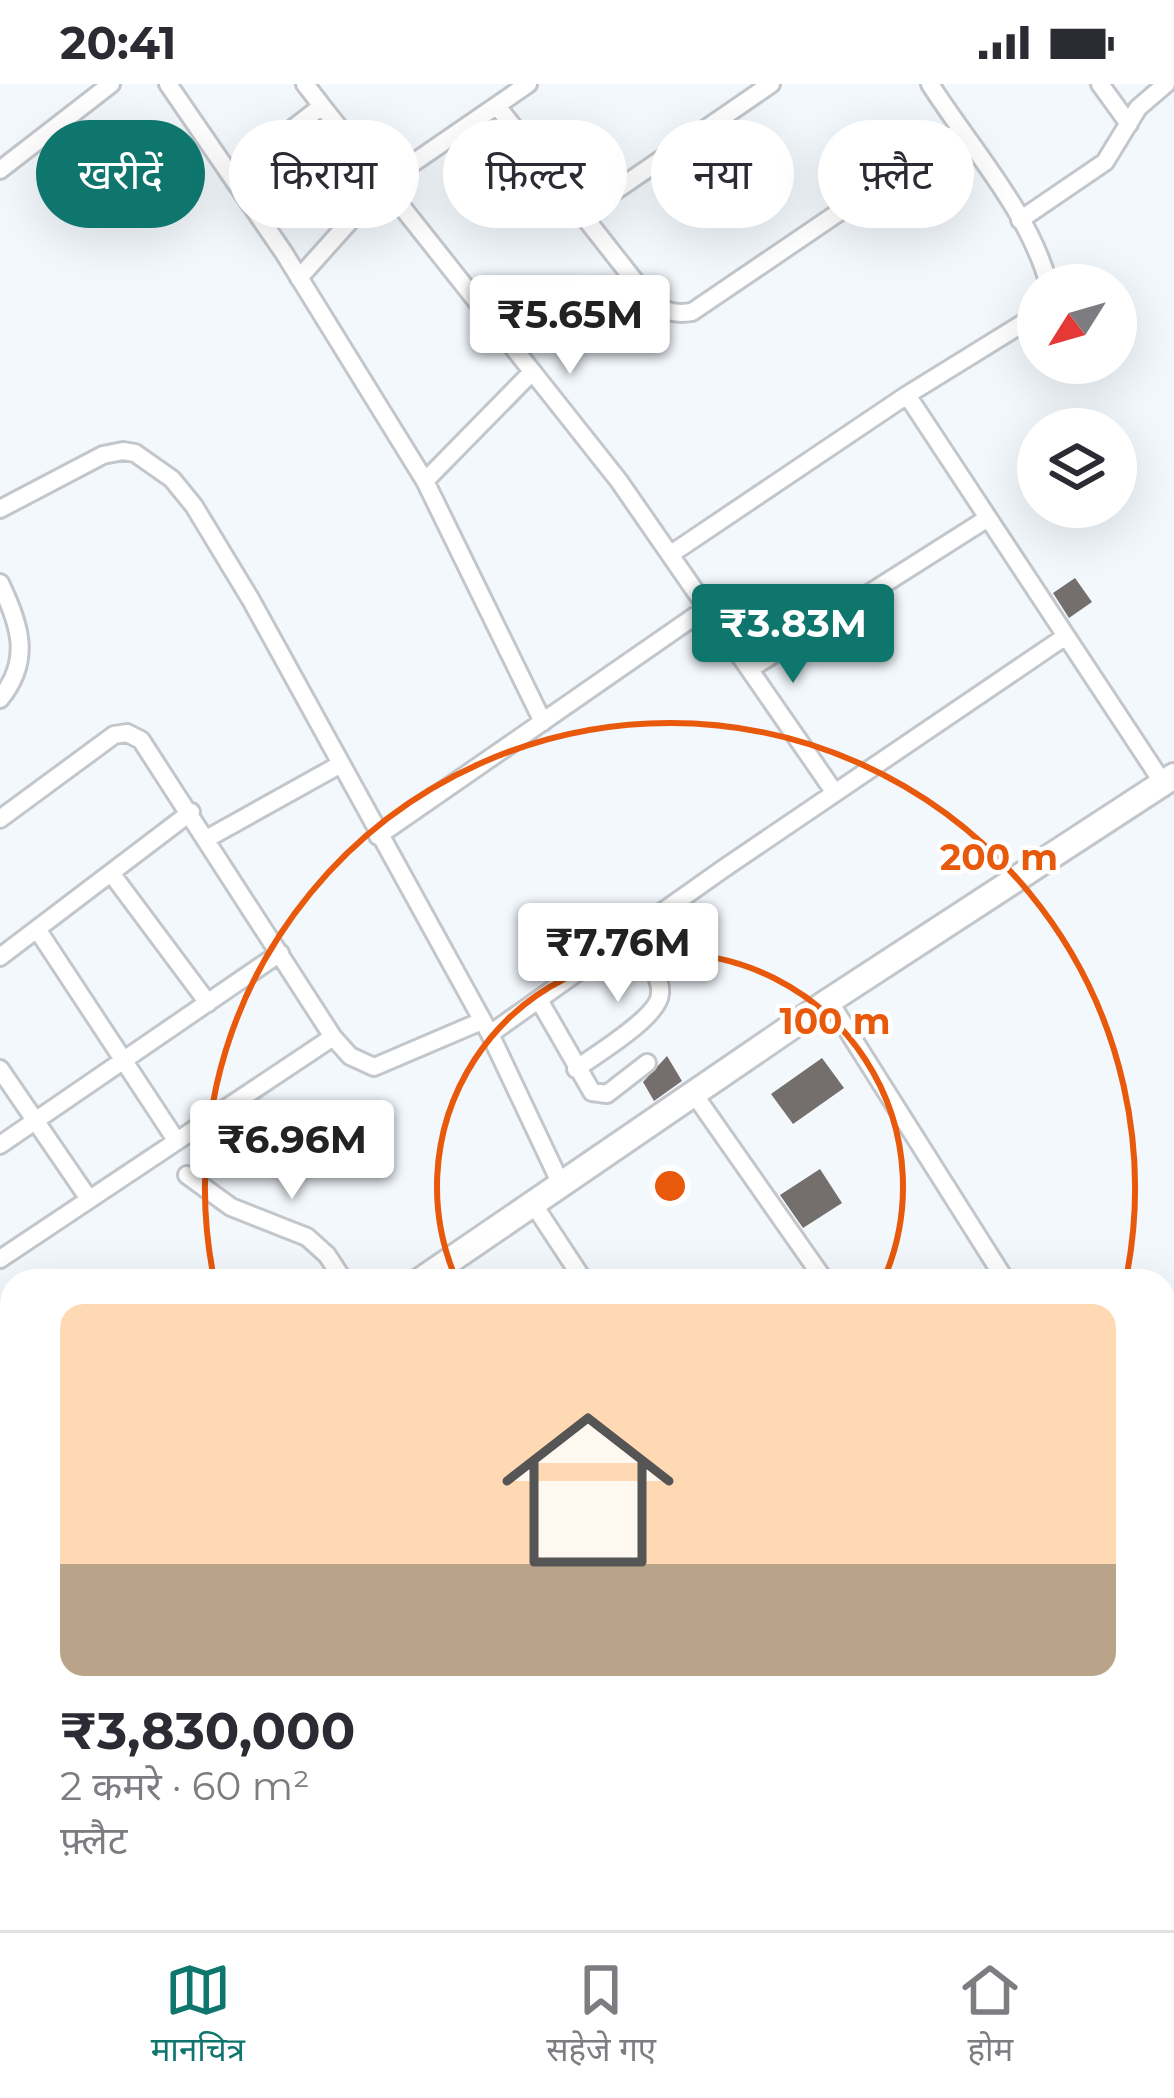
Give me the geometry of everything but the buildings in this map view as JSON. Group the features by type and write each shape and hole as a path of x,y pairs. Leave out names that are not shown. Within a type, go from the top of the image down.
{"main road":[{"path":"461,1269 560,1182 1170,782"},
{"path":"439,1269 701,1104 832,1006"}],"street":[{"path":"0,170 111,84"},
{"path":"168,84 229,171"},
{"path":"305,84 333,120"},
{"path":"419,159 528,84"},
{"path":"627,183 771,84"},
{"path":"930,84 953,120"},
{"path":"1100,84 1129,124"},
{"path":"1020,220 1091,175 1119,144 1157,86"},
{"path":"304,120 322,106"},
{"path":"496,106 507,120"},
{"path":"974,151 1020,220 1039,264"},
{"path":"595,228 659,308 676,314 692,312 818,226"},
{"path":"266,228 424,481 543,722"},
{"path":"299,278 344,228"},
{"path":"419,228 671,554 835,794"},
{"path":"671,554 1017,327"},
{"path":"424,481 532,372"},
{"path":"908,395 1066,636 1170,782"},
{"path":"0,509 104,455 123,451 172,479 194,506 251,600 486,1028 560,1182"},
{"path":"750,669 988,518"},
{"path":"0,583 19,634 20,656 19,673 0,699"},
{"path":"378,836 708,608"},
{"path":"0,819 105,741 127,733 141,740 333,1036 350,1056 374,1067 486,1028 539,1000 1066,636"},
{"path":"208,838 341,764"},
{"path":"2,950 38,929 191,812"},
{"path":"111,873 208,1003"},
{"path":"38,929 176,1140"},
{"path":"576,1069 658,1004 658,980 632,934"},
{"path":"0,1145 280,953"},
{"path":"539,1000 576,1069 599,1096 647,1063"},
{"path":"832,1006 998,1269"},
{"path":"0,1258 333,1036"},
{"path":"0,1069 89,1198"},
{"path":"701,1104 816,1269"},
{"path":"187,1175 231,1207 307,1238 336,1269"},
{"path":"536,1207 576,1269"}]}
